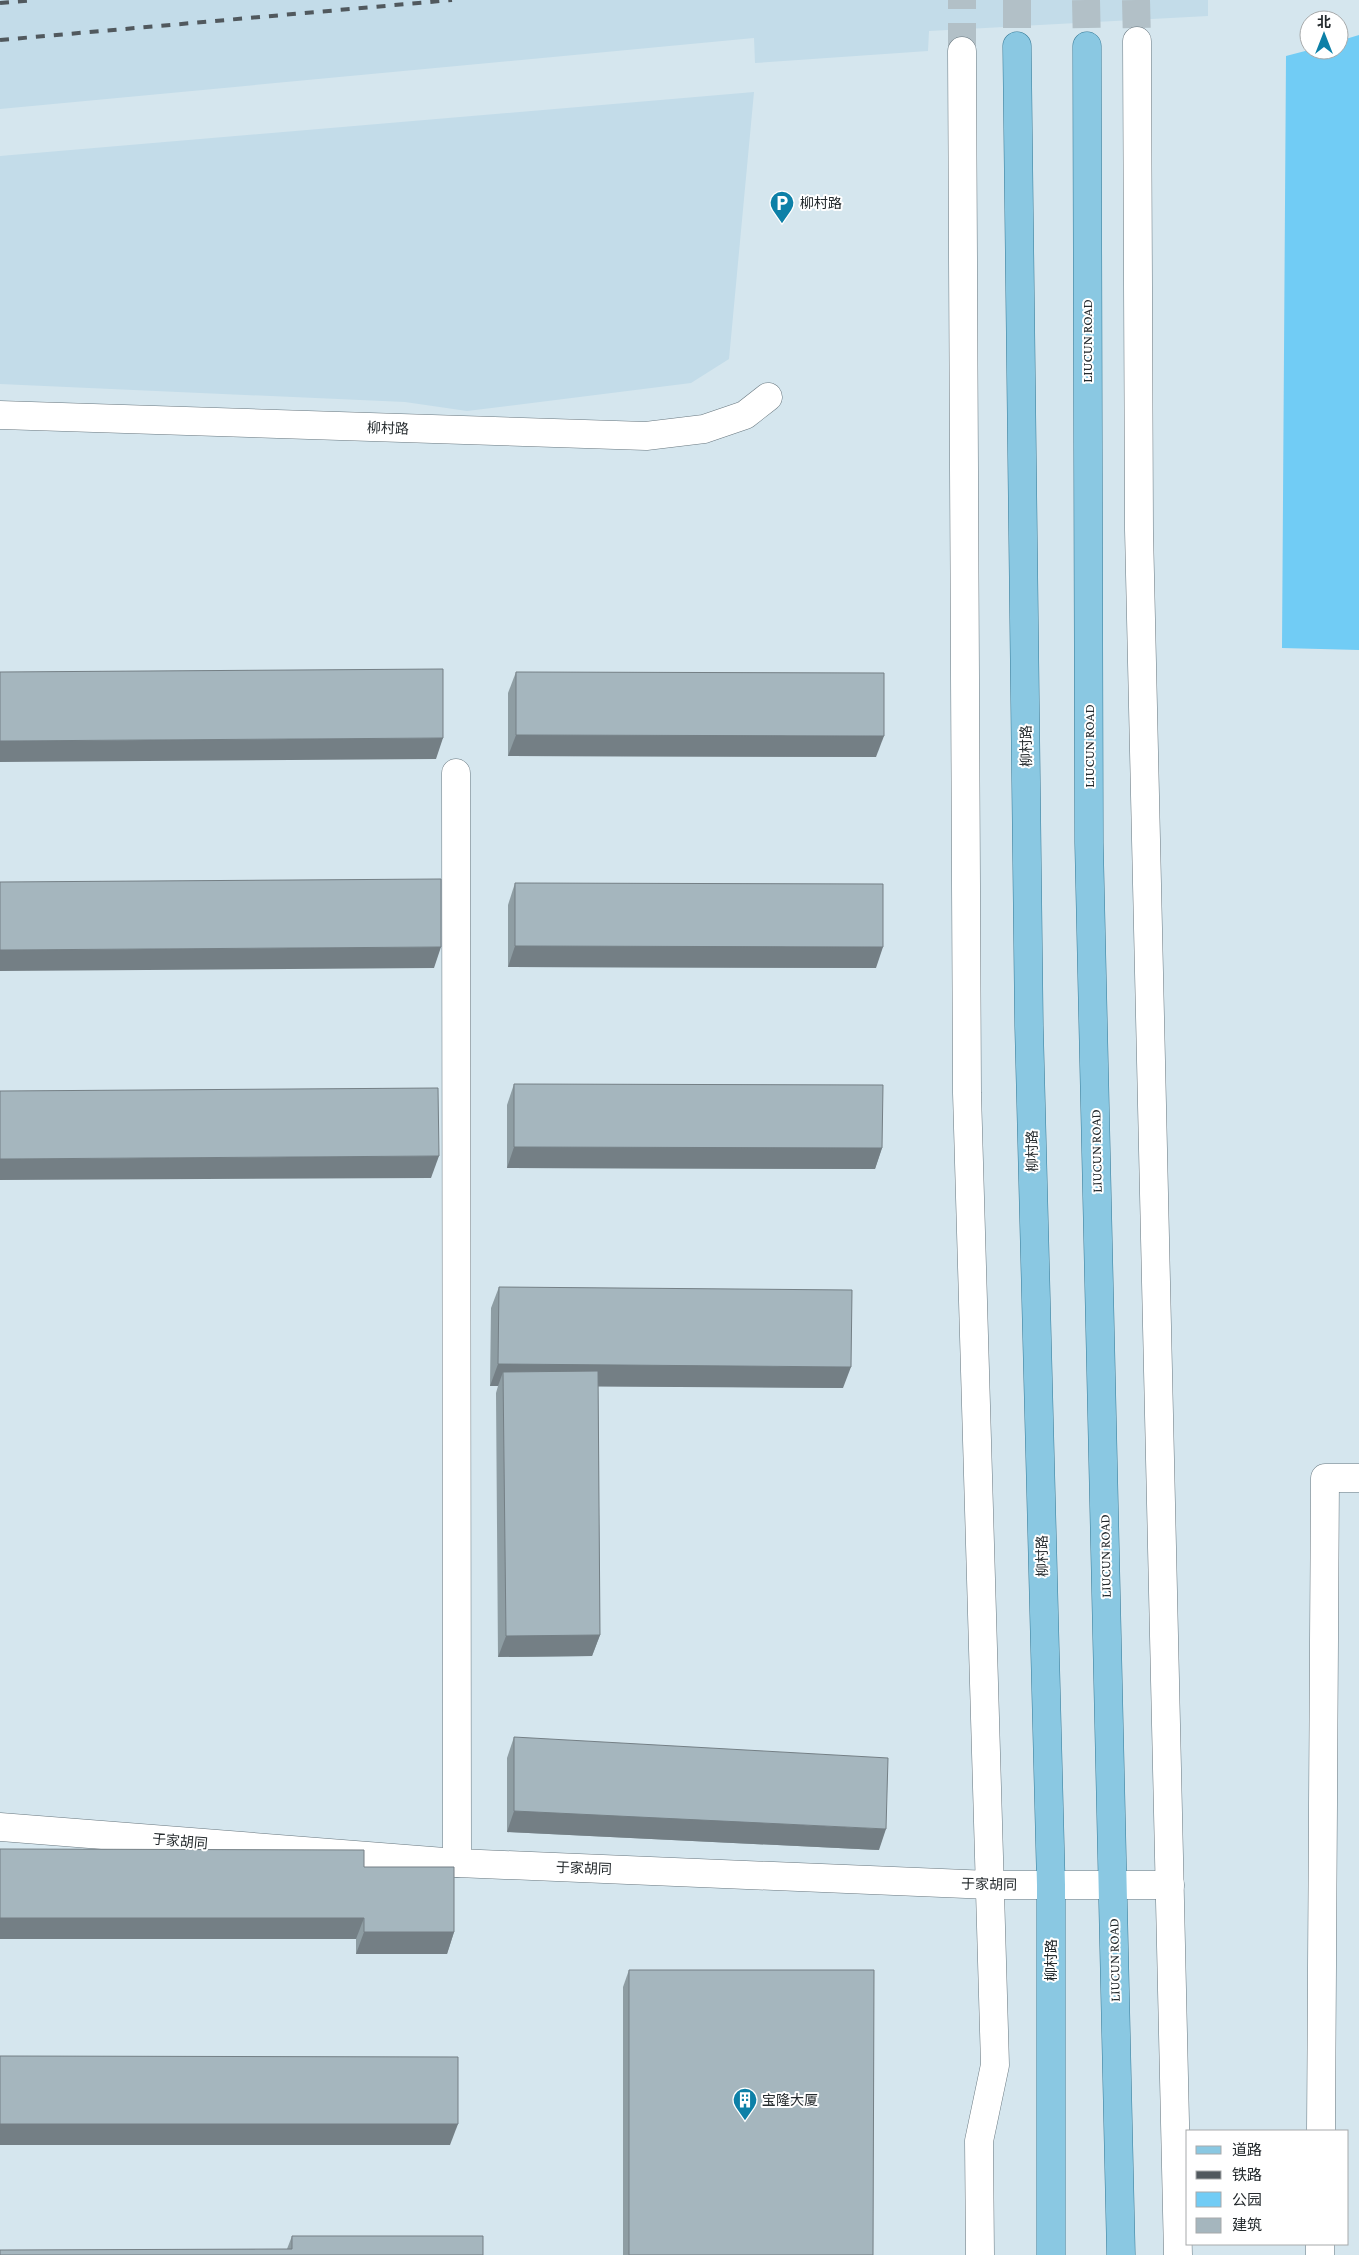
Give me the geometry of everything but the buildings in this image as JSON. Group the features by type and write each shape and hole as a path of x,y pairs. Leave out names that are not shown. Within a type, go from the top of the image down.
{"main road":[{"name":"柳村路","path":"1017,46 1029,1026 1050,1885 1050,2255"},
{"name":"LIUCUN ROAD","path":"1086,46 1089,853 1121,2255"}],"street":[{"path":"1136,41 1139,530 1178,2255"},
{"path":"962,51 967,1093 995,2065 979,2141 980,2255"},
{"name":"柳村路","path":"0,414 646,436 704,429 745,415 768,397"},
{"path":"456,773 457,1863"},
{"path":"1321,2130 1325,1478 1359,1478"},
{"name":"于家胡同","path":"0,1827 457,1863 990,1885 1170,1885"}],"shaded area":[{"path":"0,0 1208,0 1208,16 929,31 928,51 755,63 754,38 0,109"},
{"path":"754,92 729,359 691,383 467,411 405,402 0,384 0,156"}],"green space":[{"path":"1359,35 1359,650 1282,648 1286,56 1299,53 1299,60 1349,60 1349,38"}],"tunnel":[{"path":"962,0 962,51"},
{"path":"1017,0 1017,46"},
{"path":"1086,0 1087,46"},
{"path":"1136,0 1137,41"}],"railway":[{"path":"0,3 35,0"},
{"path":"0,40 452,0"}],"place":[{"name":"柳村路","path":"782,224"},
{"name":"宝隆大厦","path":"745,2121"}]}
